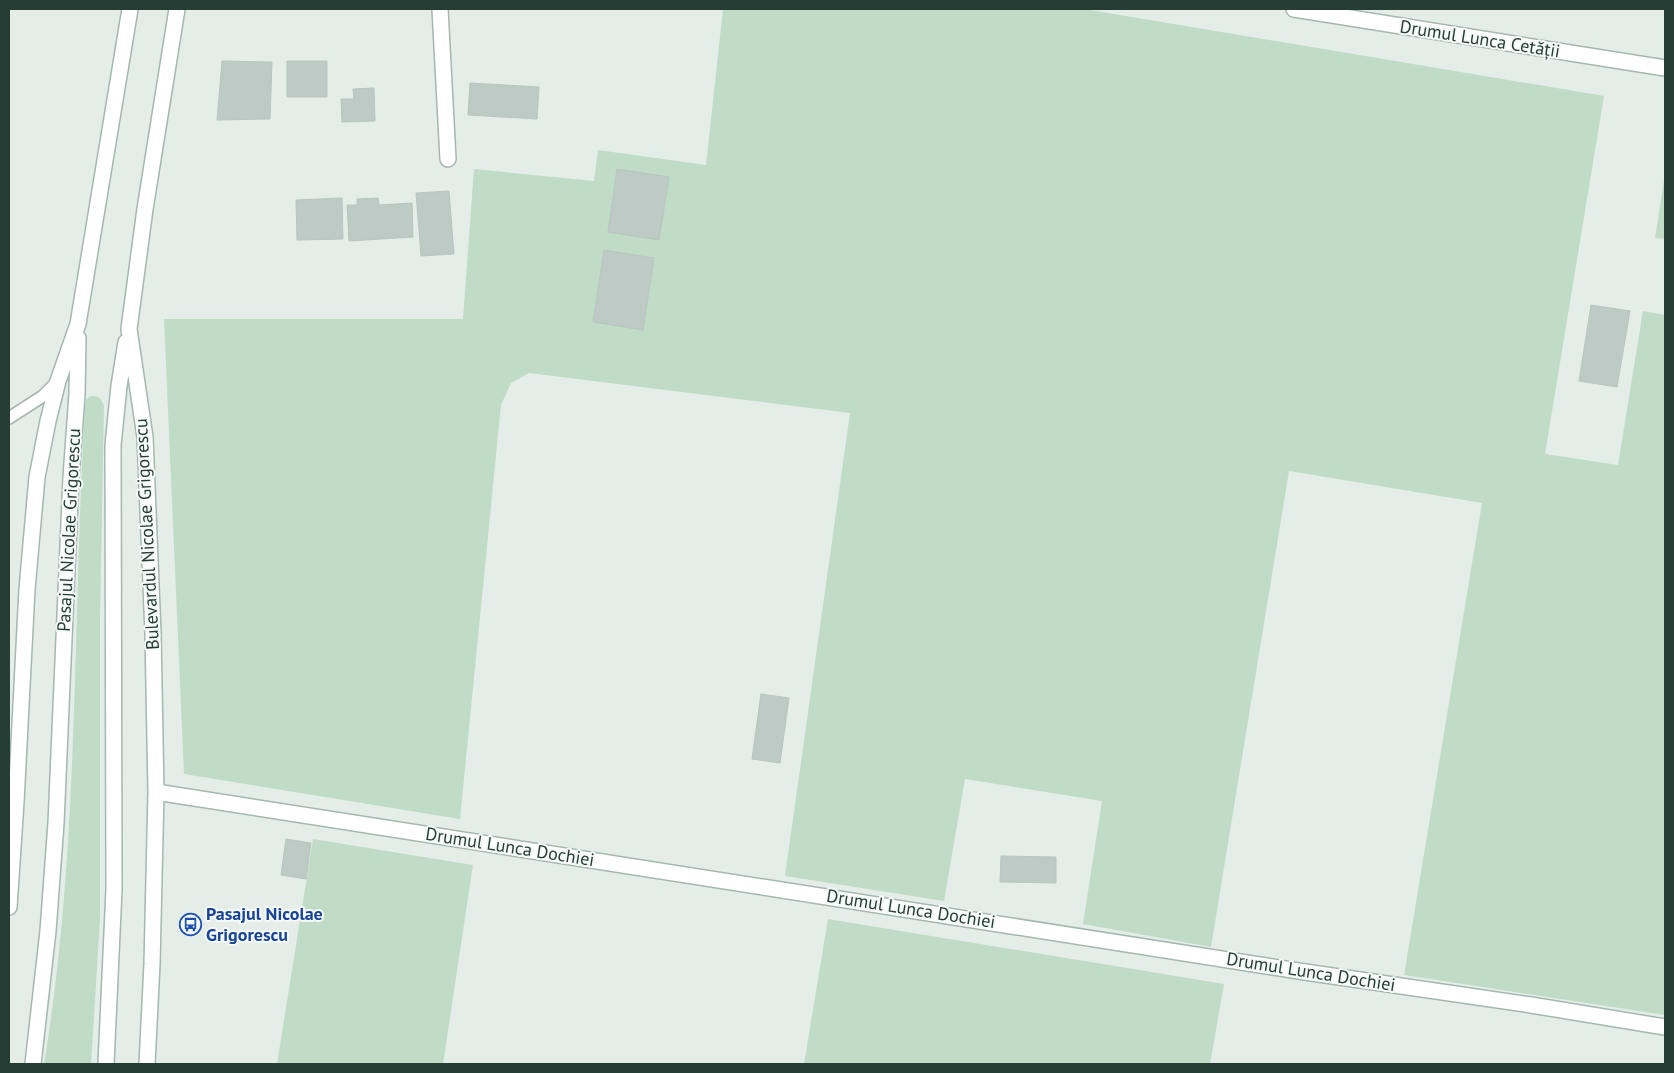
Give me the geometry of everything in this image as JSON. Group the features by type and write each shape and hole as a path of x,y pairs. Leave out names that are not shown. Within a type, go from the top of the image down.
{"main road":[{"path":"9,907 33,514 41,455 58,381 78,324 130,9"},
{"name":"Bulevardul Nicolae Grigorescu","path":"147,1064 152,964 156,792 153,634 147,472 140,400 129,329 145,209 177,9"},
{"path":"440,9 448,159"},
{"name":"Drumul Lunca Cetății","path":"1294,9 1665,68"},
{"name":"Pasajul Nicolae Grigorescu","path":"33,1064 47,941 56,823 70,487 77,394 78,324"},
{"path":"106,1064 112,945 114,851 114,445 119,386 129,329"},
{"name":"Drumul Lunca Dochiei","path":"156,792 1665,1027"}],"lane":[{"path":"9,418 43,396 58,381"}],"green space":[{"path":"723,9 1084,9 1604,96 1545,454 1618,465 1643,311 1665,315 1665,1015 1404,975 1482,503 1289,471 1211,947 1083,924 1102,801 965,779 944,901 785,876 850,413 529,373 511,383 501,405 460,819 184,774 164,319 463,319 474,169 594,181 598,150 706,165"},
{"path":"1665,174 1665,239 1655,238"},
{"path":"90,396 99,398 104,406 100,621 100,920 91,1064 44,1064 56,982 64,900 73,736 85,406 86,400"},
{"path":"313,839 473,865 443,1064 277,1064"},
{"path":"828,919 1224,984 1210,1064 804,1064"}],"building":[{"path":"222,61 272,62 270,119 217,120"},
{"path":"287,61 327,61 327,97 287,97"},
{"path":"470,83 539,87 537,119 468,115"},
{"path":"374,88 375,121 342,122 341,99 354,99 353,89"},
{"path":"617,169 669,177 659,240 608,232"},
{"path":"449,191 454,254 421,256 416,193"},
{"path":"342,198 343,239 297,240 296,200"},
{"path":"378,198 379,205 412,203 413,237 349,241 347,205 357,205 357,199"},
{"path":"604,250 654,258 643,330 593,322"},
{"path":"1591,305 1630,311 1617,387 1579,381"},
{"path":"761,694 789,698 780,763 752,759"},
{"path":"286,839 311,843 306,879 281,875"},
{"path":"1001,856 1056,857 1056,883 1000,882"}],"place":[{"name":"Pasajul Nicolae Grigorescu","path":"190,924"}]}
